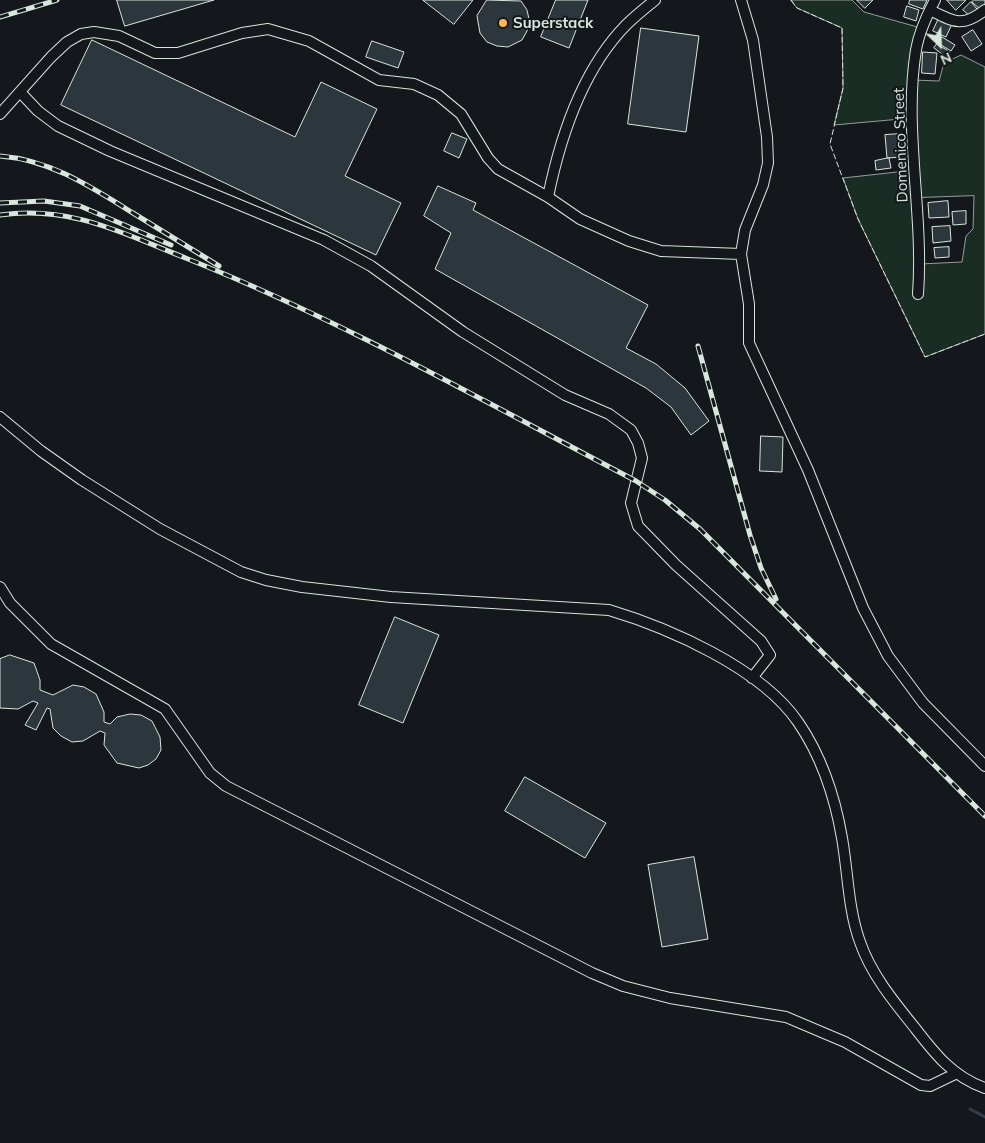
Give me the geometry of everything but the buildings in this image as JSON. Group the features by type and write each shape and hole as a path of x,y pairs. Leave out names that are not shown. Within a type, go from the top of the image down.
{"street":[{"path":"548,197 564,133 602,56 626,26 655,0"},
{"path":"741,0 753,40 767,137 768,163 763,185 745,230 741,254 749,304 749,343 808,470 862,608 897,671 923,703 985,766"},
{"path":"933,5 955,22 962,23 985,10"},
{"name":"Domenico Street","path":"918,294 920,235 913,130 913,89 916,49 933,5"},
{"path":"0,114 51,57 67,42 82,34 94,32 119,36 155,53 178,53 242,33 268,30 309,41 379,80 414,84 438,94 461,114 488,158 498,169 548,197 580,219 629,241 661,251 741,254"},
{"path":"20,92 38,111 58,126 110,151 324,240 363,262 463,332 565,395 608,414 631,430 638,443 642,458 631,503 638,526 676,565 761,641 770,655 752,678"},
{"path":"0,417 41,451 82,480 160,529 241,572 302,587 391,597 609,610 642,620 678,635 721,658 752,678 766,688 797,720 814,749 831,788 842,839 852,914 860,942 871,966 893,1000 937,1057 955,1074 985,1088"},
{"path":"0,588 10,603 51,644 165,709 210,773 226,786 348,850 592,973 623,986 670,998 786,1017 845,1042 921,1085 935,1084 955,1074"}],"green space":[{"path":"791,0 852,0 864,12 921,28 913,80 939,81 944,63 961,55 985,67 985,334 925,357 858,219 843,178 915,170 912,118 834,125 843,88 842,28 797,8","holes":["974,196 973,229 966,236 962,262 920,264 917,198"]}],"waterway":[{"path":"970,1109 985,1117"}],"railway":[{"path":"0,17 57,0"},
{"path":"0,156 36,163 70,176 219,266"},
{"path":"0,203 44,201 80,206 171,245"},
{"path":"0,215 51,214 97,224 119,231 246,283 415,364 636,481 665,500 700,529 985,816"},
{"path":"698,346 750,535 761,568 776,599"}],"fence":[{"path":"791,0 797,8 842,28 843,88 830,144 858,219 925,357 985,334"}],"place":[{"name":"Superstack","path":"503,23"}]}
